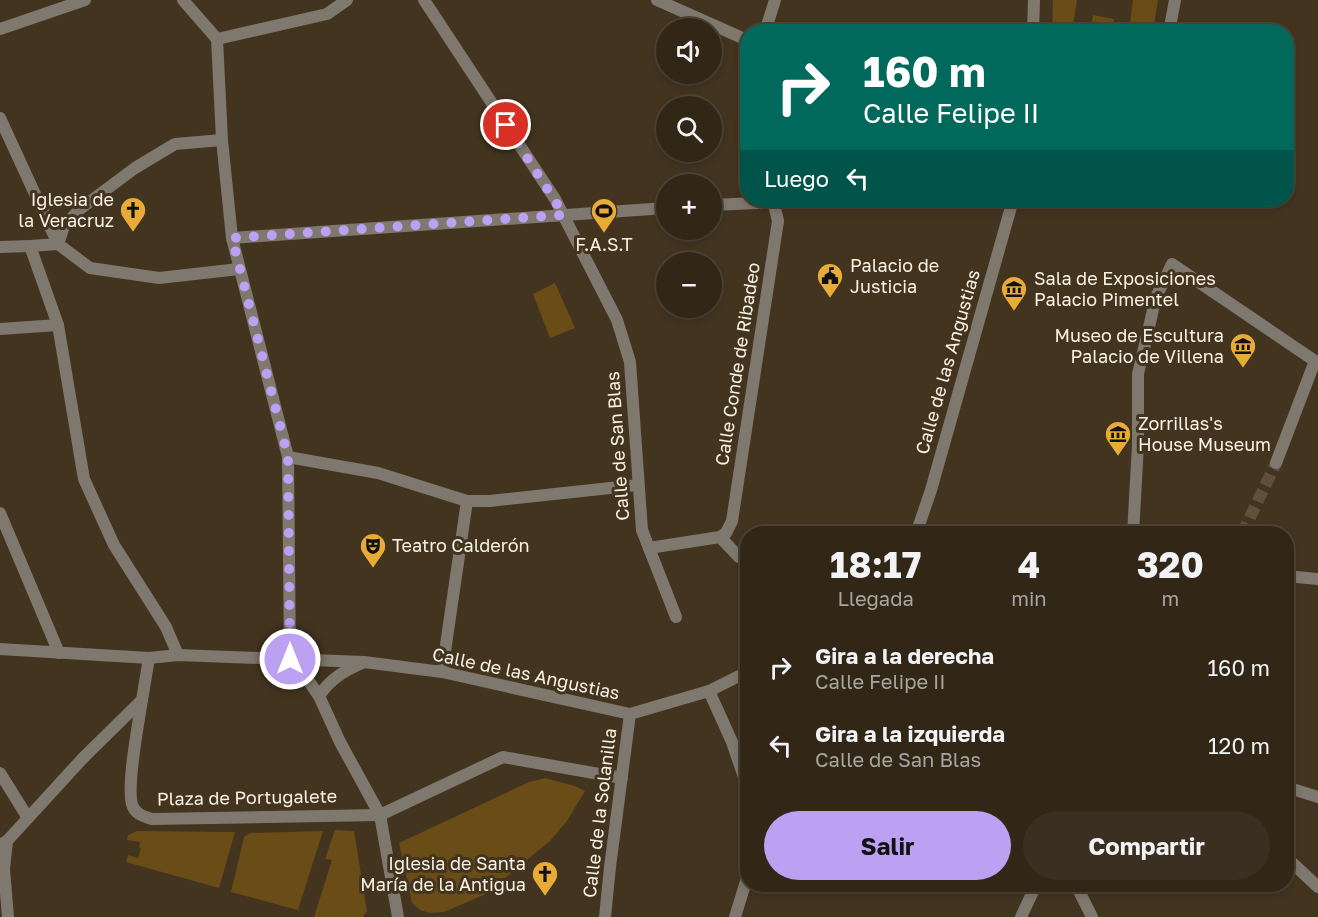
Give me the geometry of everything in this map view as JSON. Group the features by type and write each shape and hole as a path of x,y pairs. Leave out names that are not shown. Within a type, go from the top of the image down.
{"street":[{"path":"0,29 85,0"},
{"path":"183,0 217,39 222,140 232,238 288,457 290,659 318,696 380,815 398,917"},
{"path":"217,39 327,14 347,0"},
{"name":"Calle de San Blas","path":"424,0 545,183 564,215 617,320 630,362 642,530 676,617"},
{"path":"657,0 740,37"},
{"path":"768,24 775,0"},
{"path":"1033,24 1034,0"},
{"path":"1170,24 1174,0"},
{"path":"0,118 58,244 90,268 159,278 239,269"},
{"path":"58,244 64,226 80,209 135,168 175,144 222,140"},
{"path":"722,204 740,203"},
{"name":"Calle Conde de Ribadeo","path":"723,535 732,521 778,221 775,207"},
{"name":"Calle de las Angustias","path":"919,526 1011,207"},
{"path":"232,238 656,209"},
{"path":"0,247 58,244"},
{"path":"30,246 58,325 84,478 114,545 166,627 178,655"},
{"path":"1133,526 1138,445 1137,374 1156,297 1172,264 1316,362 1276,463"},
{"path":"0,328 58,325"},
{"path":"288,457 378,473 466,501 490,501 638,485"},
{"path":"442,672 466,501"},
{"path":"0,513 59,653"},
{"path":"649,548 723,535 740,557"},
{"path":"1294,577 1318,579"},
{"name":"Calle de las Angustias","path":"0,649 148,658 178,655 364,662 442,672 630,714 709,691 740,676"},
{"path":"8,917 4,843 83,758 142,700 148,658"},
{"path":"318,696 324,687 340,673 364,662"},
{"path":"709,691 740,765"},
{"name":"Plaza de Portugalete","path":"142,700 130,792 133,808 141,816 153,819 380,815"},
{"name":"Calle de la Solanilla","path":"605,917 630,714"},
{"path":"380,815 503,757 621,778"},
{"path":"0,773 28,818"},
{"path":"1294,790 1318,797"},
{"path":"1294,864 1318,887"},
{"path":"735,917 743,892"},
{"path":"1021,917 1033,892"},
{"path":"1080,892 1092,917"}],"shaded area":[{"path":"1053,0 1077,0 1073,24 1052,24"},
{"path":"1133,0 1158,0 1154,24 1130,24"},
{"path":"1093,15 1114,19 1113,24 1091,24"},
{"path":"555,283 575,328 550,338 533,294"},
{"path":"545,778 585,791 567,821 550,841 486,894 444,912 430,913 420,910 412,903 399,843 529,782"},
{"path":"335,830 354,831 367,911 363,917 314,917 332,860 325,859"},
{"path":"137,831 235,832 219,888 126,862 128,855 138,858 140,842 127,840 128,835"},
{"path":"323,831 298,910 231,892 244,837 250,833"}],"tunnel":[{"path":"1246,526 1276,463"}],"place":[{"name":"Iglesia de la Veracruz","path":"133,233"},
{"name":"F.A.S.T","path":"604,234"},
{"name":"Palacio de Justicia","path":"830,299"},
{"name":"Sala de Exposiciones Palacio Pimentel","path":"1014,312"},
{"name":"Museo de Escultura Palacio de Villena","path":"1243,369"},
{"name":"Zorrillas's House Museum","path":"1118,457"},
{"name":"Teatro Calderón","path":"373,569"},
{"name":"Iglesia de Santa María de la Antigua","path":"545,897"}],"route":[{"path":"290,659 288,457 232,238 564,215 506,125"}]}
